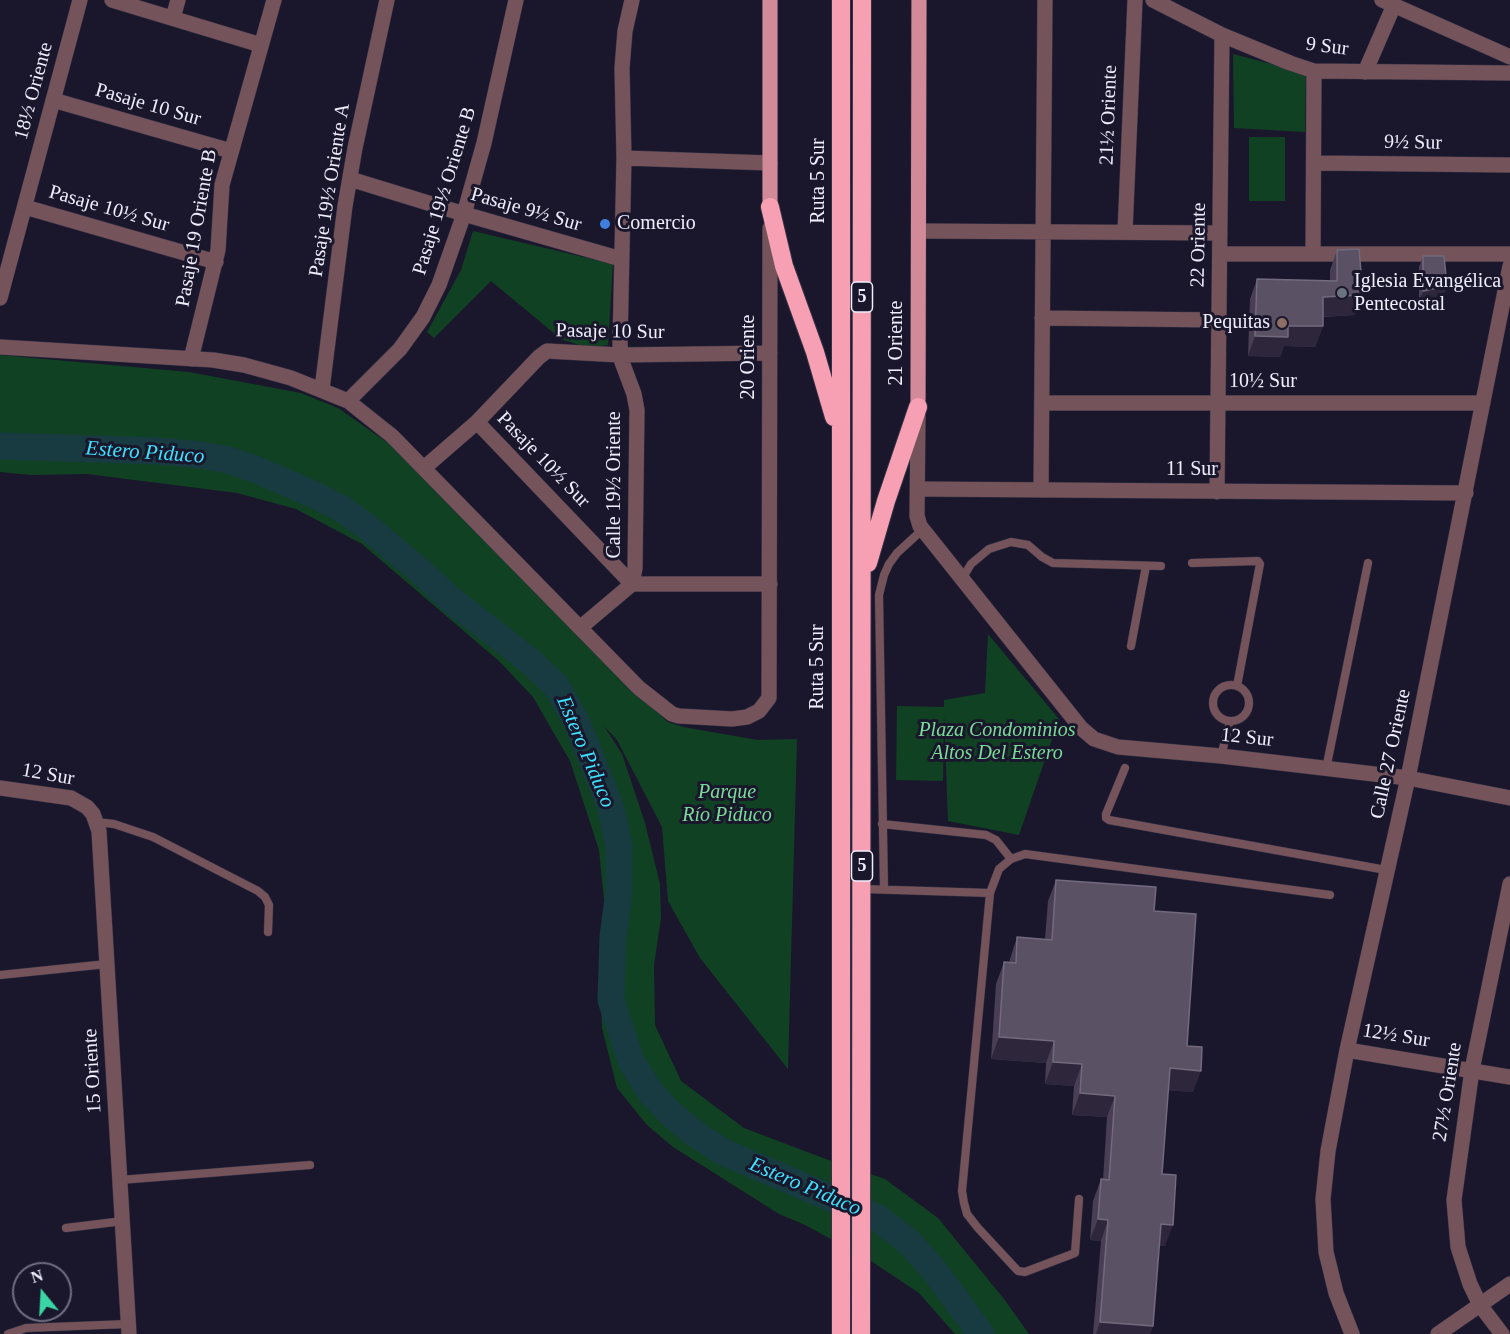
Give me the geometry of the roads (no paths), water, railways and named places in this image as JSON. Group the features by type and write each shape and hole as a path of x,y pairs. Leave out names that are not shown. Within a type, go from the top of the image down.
{"highway":[{"name":"Ruta 5 Sur","path":"841,0 841,1334"},
{"name":"5","path":"861,1334 862,0"},
{"path":"770,207 784,266 822,373 841,443"},
{"path":"862,594 876,535 918,407"}],"main road":[{"name":"20 Oriente","path":"770,0 770,207"},
{"name":"21 Oriente","path":"918,407 919,0"}],"street":[{"name":"18½ Oriente","path":"0,298 7,244 24,207 80,0"},
{"path":"112,0 261,45"},
{"path":"173,18 178,0"},
{"name":"Pasaje 19 Oriente B","path":"191,359 216,262 220,238 220,196 274,0"},
{"name":"Pasaje 19½ Oriente A","path":"322,389 350,179 387,0"},
{"name":"Pasaje 19½ Oriente B","path":"348,401 400,349 423,317 439,285 464,214 492,111 516,0"},
{"name":"Calle 19½ Oriente","path":"581,627 632,584 635,568 637,410 634,394 620,355 624,158 623,56 625,31 632,0"},
{"path":"1041,490 1045,0"},
{"name":"21½ Oriente","path":"1125,232 1135,0"},
{"name":"9 Sur","path":"1154,0 1222,34 1314,71 1510,73"},
{"path":"1365,72 1388,3 1510,57"},
{"name":"22 Oriente","path":"1217,492 1222,34"},
{"path":"1313,254 1314,71"},
{"name":"Pasaje 10 Sur","path":"53,100 231,151"},
{"path":"624,158 771,163"},
{"name":"9½ Sur","path":"1315,163 1510,165"},
{"name":"Pasaje 9½ Sur","path":"350,179 621,259"},
{"name":"Pasaje 10½ Sur","path":"24,207 216,262"},
{"name":"20 Oriente","path":"581,627 639,688 672,714 732,719 747,717 759,711 769,698 770,207"},
{"path":"919,231 1220,233"},
{"path":"1220,254 1510,254"},
{"name":"Calle 27 Oriente","path":"1352,1334 1336,1293 1326,1252 1323,1225 1324,1175 1347,1050 1408,778 1510,266"},
{"path":"1042,318 1219,320"},
{"path":"0,347 213,360 244,365 291,378 348,401 392,436 581,627"},
{"name":"Pasaje 10 Sur","path":"424,468 477,422 543,353 554,350 620,355 770,353"},
{"name":"10½ Sur","path":"1042,403 1483,403"},
{"name":"21 Oriente","path":"918,407 917,516 922,530 1020,650"},
{"name":"Pasaje 10½ Sur","path":"477,422 632,584"},
{"name":"11 Sur","path":"918,489 1466,493"},
{"path":"632,584 770,584"},
{"name":"12 Sur","path":"1020,650 1082,728 1101,743 1118,747 1221,756 1408,778 1510,798"},
{"name":"12 Sur","path":"0,788 71,798 87,807"},
{"name":"15 Oriente","path":"87,807 96,822 100,840 129,1329"},
{"name":"27½ Oriente","path":"1502,1334 1480,1305 1470,1284 1458,1247 1455,1222 1456,1174 1472,1070 1510,884"},
{"name":"12½ Sur","path":"1347,1050 1510,1077"},
{"path":"1438,1334 1510,1284"}],"lane":[{"path":"884,888 879,594 889,564 922,530"},
{"path":"961,580 971,564 989,549 1011,542 1028,545 1053,563 1161,566"},
{"path":"1192,563 1258,561 1260,564 1237,686"},
{"path":"1326,768 1368,563"},
{"path":"1131,645 1146,566"},
{"path":"1227,685 1237,686 1245,692 1249,701 1244,715 1230,721 1217,714 1214,699 1222,687 1227,685"},
{"path":"1221,756 1230,721"},
{"path":"1125,768 1106,814 1109,820 1386,870"},
{"path":"96,822 114,824 153,837 258,891 269,905 268,932"},
{"path":"882,824 986,835 996,840 1011,859"},
{"path":"1079,1199 1075,1253 1025,1272 1018,1271 978,1228 968,1214 964,1203 963,1180 990,893 999,869 1011,859 1025,854 1329,895"},
{"path":"862,889 990,893"},
{"path":"0,975 107,964"},
{"path":"120,1180 310,1165"},
{"path":"66,1228 123,1221"},
{"path":"8,1334 26,1328 129,1329"}],"waterway":[{"name":"Estero Piduco","path":"0,446 159,451 228,460 257,470 342,509 366,526 451,600 530,661 557,687 576,721 611,808 619,847 619,892 613,936 611,1000 631,1061 651,1093 694,1133 723,1152 878,1218 909,1242 934,1270 981,1334"}],"place":[{"name":"Comercio","path":"605,224"},
{"name":"Iglesia Evangélica Pentecostal","path":"1342,293"},
{"name":"Pequitas","path":"1282,323"}],"park label":[{"name":"Plaza Condominios Altos Del Estero","path":"997,742"},
{"name":"Parque Río Piduco","path":"727,804"}]}
